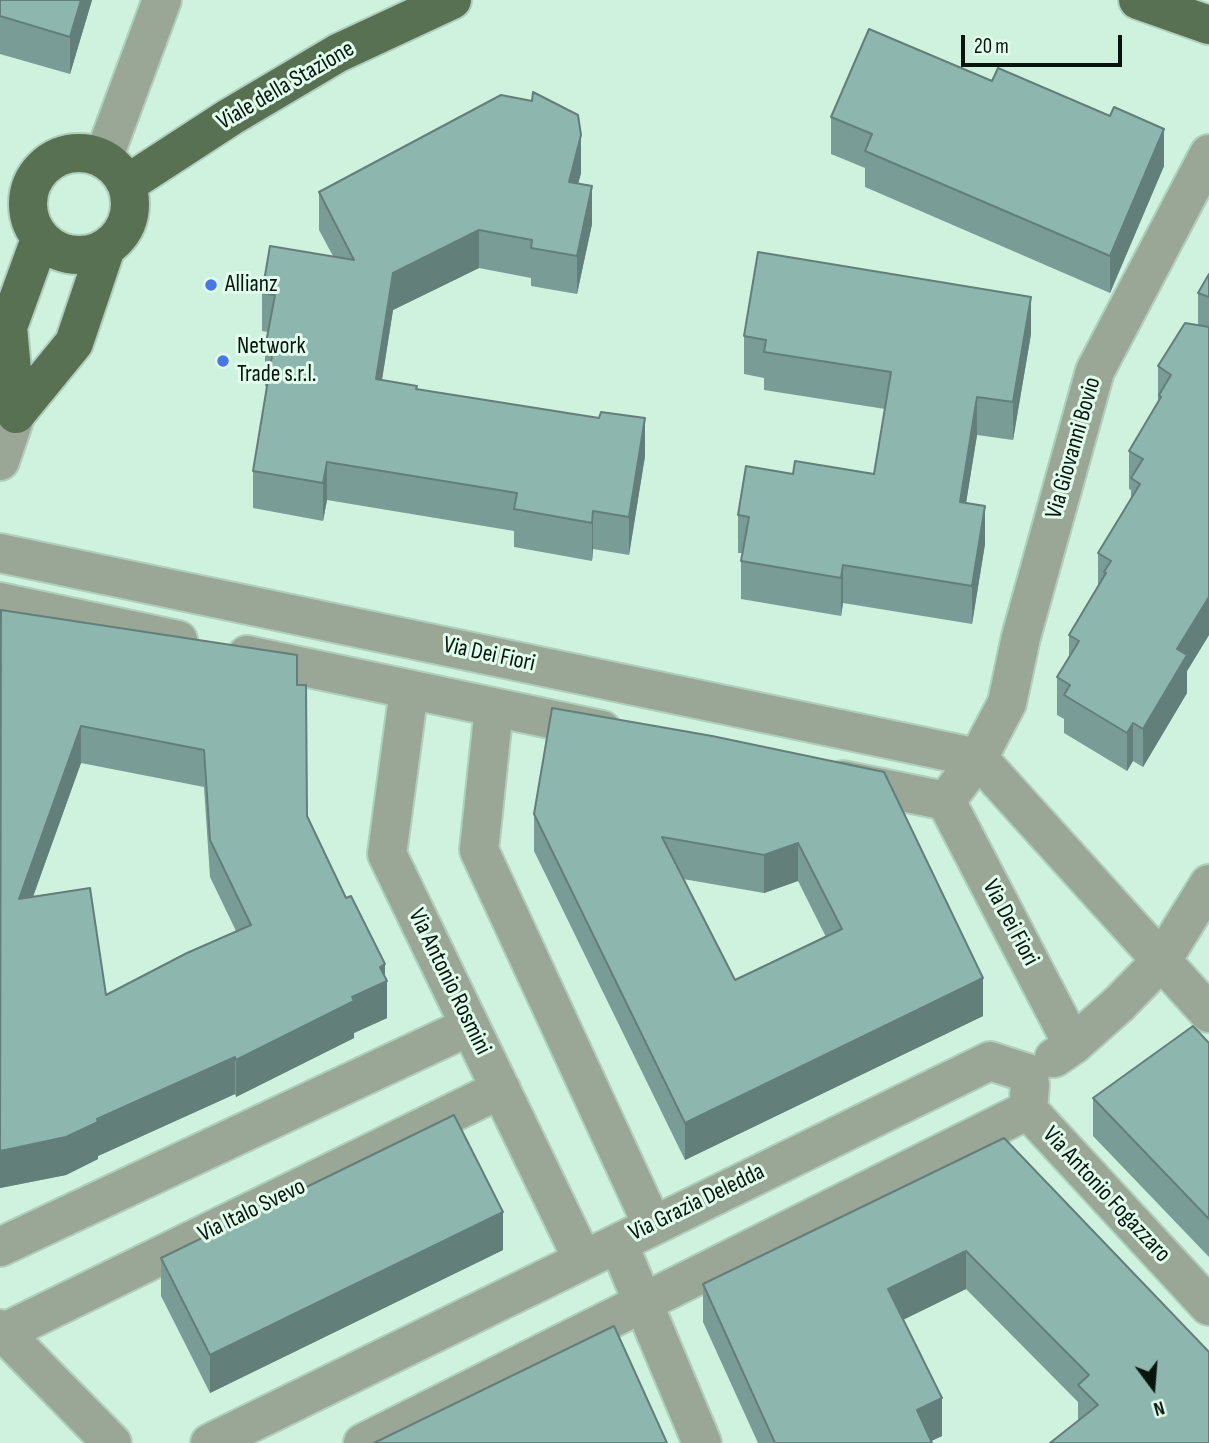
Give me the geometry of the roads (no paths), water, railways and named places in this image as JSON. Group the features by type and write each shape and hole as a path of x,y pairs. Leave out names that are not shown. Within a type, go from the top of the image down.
{"main road":[{"name":"Viale della Stazione","path":"115,171 230,117 338,53 452,0"},
{"path":"1139,0 1209,25"},
{"path":"16,414 8,327 22,216 35,177 44,165 58,157 88,153 115,171 131,202 129,220 120,236 106,248 90,255 72,256 55,250 22,216"},
{"path":"16,414 74,343 106,248"}],"street":[{"path":"115,171 163,0"},
{"name":"Via Giovanni Bovio","path":"978,758 1007,703 1021,637 1095,371 1209,153"},
{"path":"0,460 16,414"},
{"name":"Via Dei Fiori","path":"0,552 978,758"},
{"name":"Via Dei Fiori","path":"0,603 631,736"},
{"name":"Via Antonio Rosmini","path":"409,690 387,854 583,1260"},
{"path":"494,708 478,850 652,1224"},
{"path":"809,773 946,801 978,758 1209,1013"},
{"name":"Via Dei Fiori","path":"946,801 1073,1045"},
{"path":"363,1443 644,1303 1029,1092 1073,1045 1162,961 1209,884"},
{"path":"0,1247 470,1026"},
{"name":"Via Grazia Deledda","path":"210,1443 652,1224 990,1061 1029,1092"},
{"name":"Via Italo Svevo","path":"2,1331 500,1089"},
{"name":"Via Antonio Fogazzaro","path":"1029,1092 1209,1306"},
{"path":"618,1242 702,1443"},
{"path":"2,1331 112,1443"}],"place":[{"name":"Allianz","path":"211,285"},
{"name":"Network Trade s.r.l.","path":"223,361"}]}
